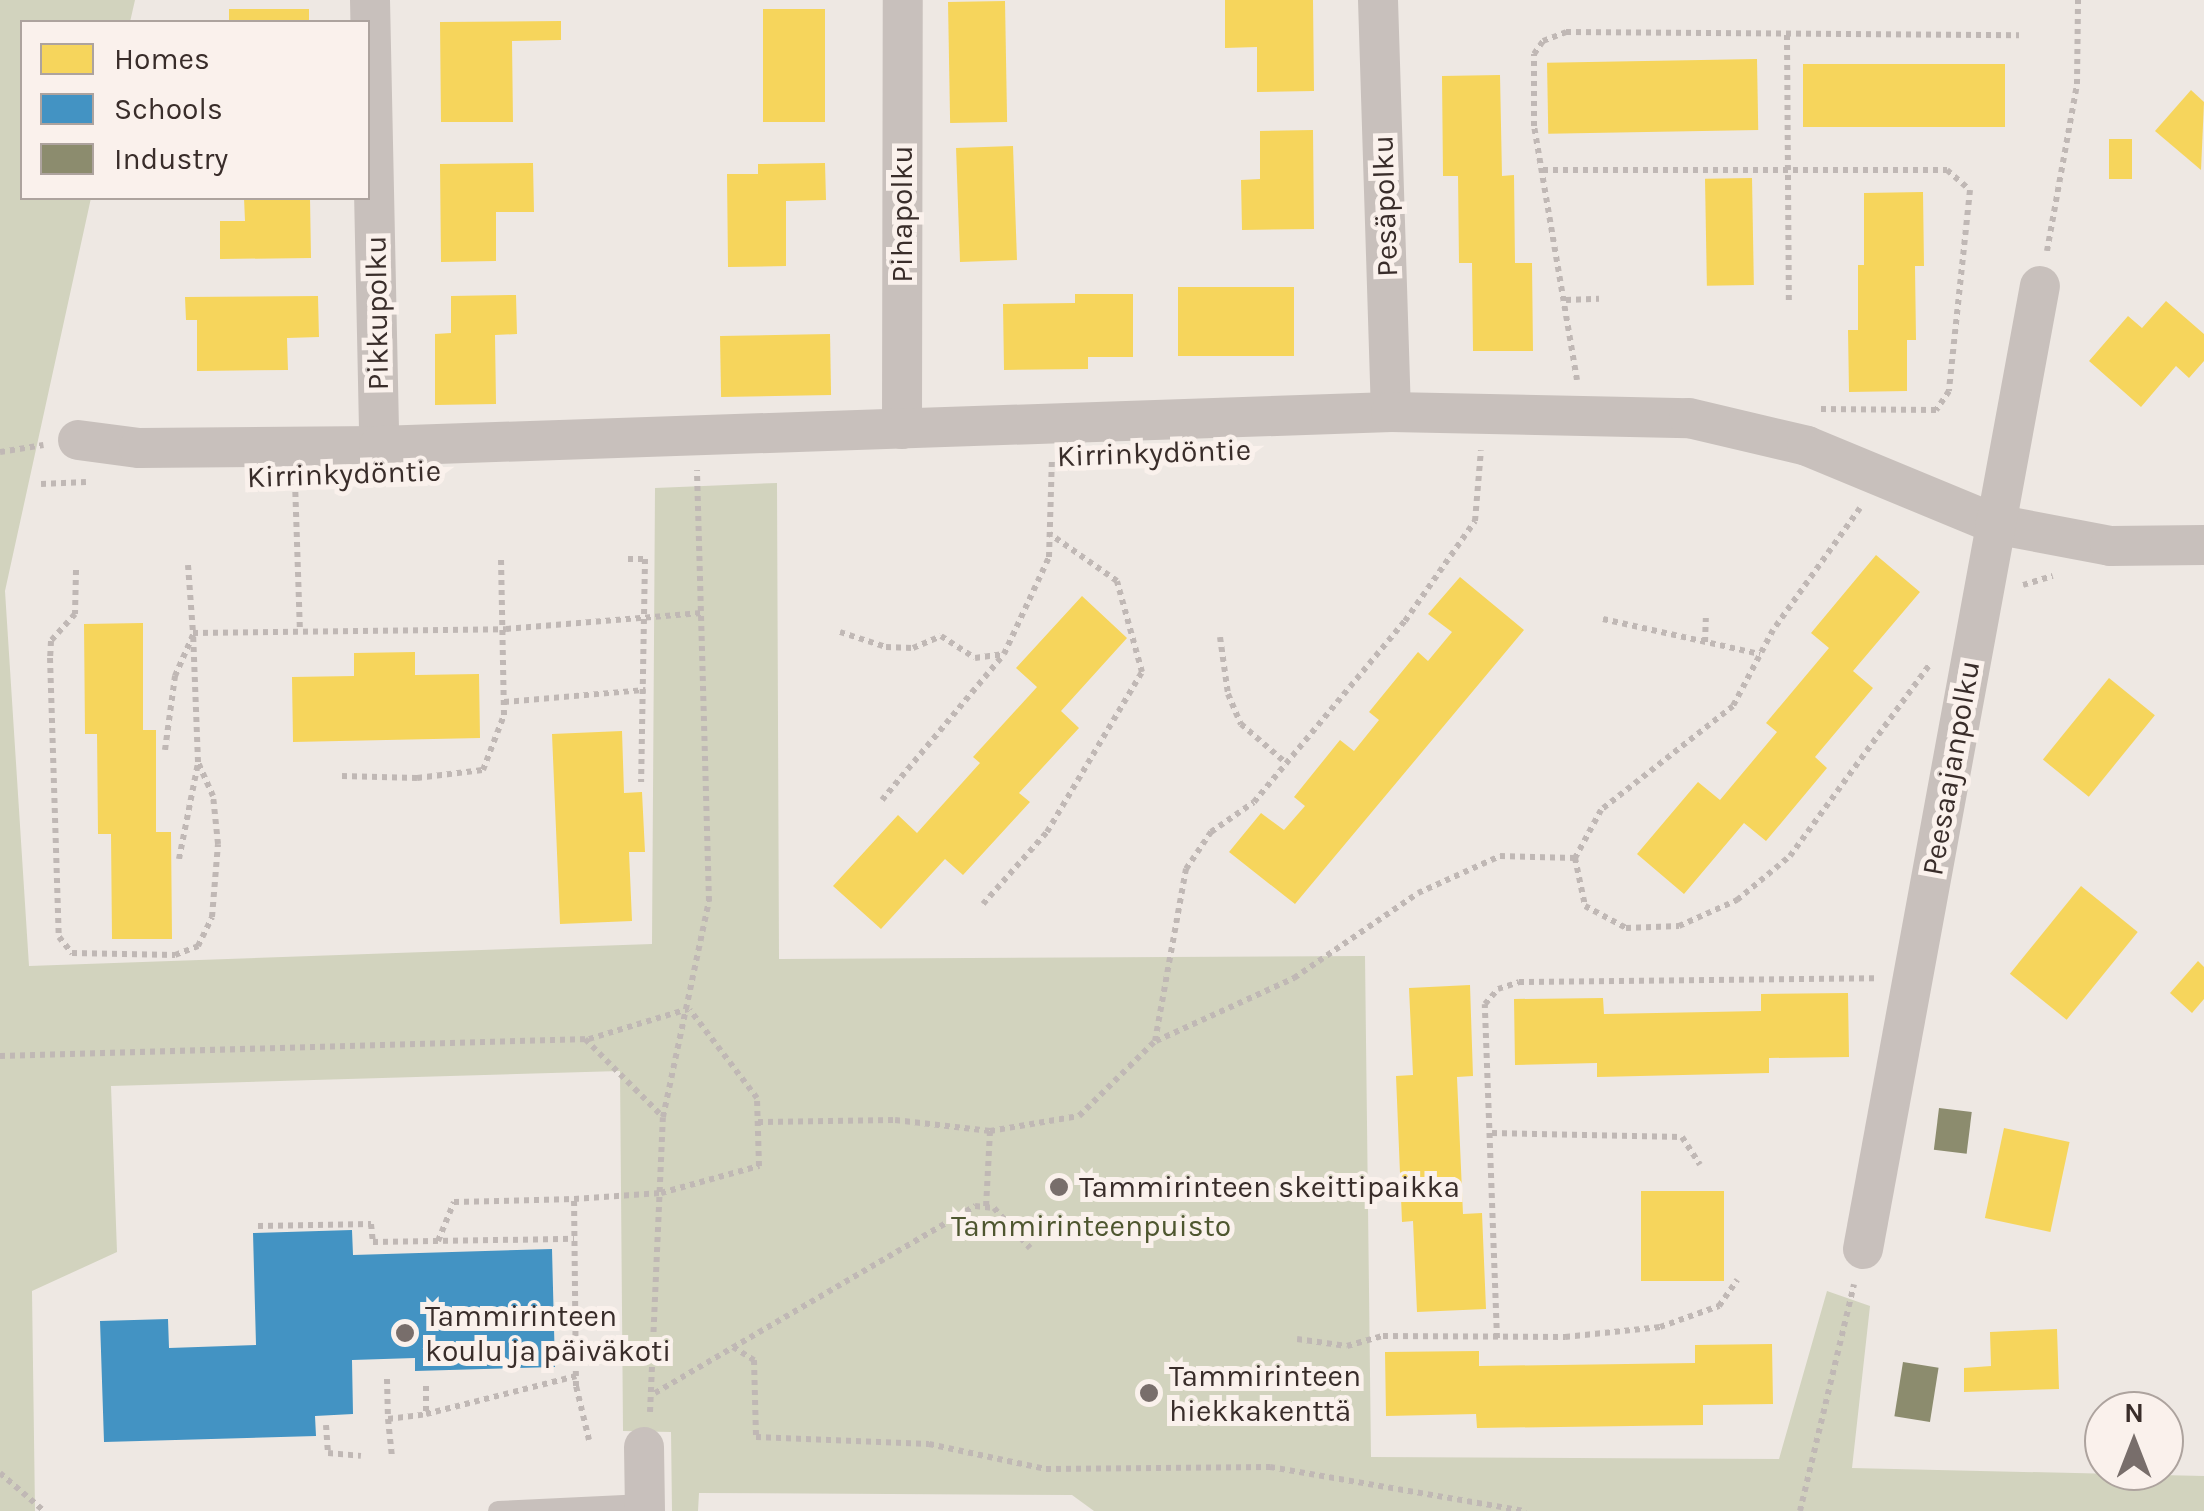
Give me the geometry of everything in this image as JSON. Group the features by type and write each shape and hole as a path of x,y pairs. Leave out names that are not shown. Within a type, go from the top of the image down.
{"street":[{"name":"Pikkupolku","path":"370,0 378,446"},
{"name":"Pihapolku","path":"902,428 903,0"},
{"name":"Pesäpolku","path":"1378,0 1391,412"},
{"name":"Peesaajanpolku","path":"1863,1249 2040,286"},
{"name":"Kirrinkydöntie","path":"78,440 139,448 378,446 1391,412 1689,418 1806,446 1995,524 2110,546 2204,545"},
{"path":"644,1447 645,1507"}],"lane":[{"path":"498,1511 645,1507"}],"path":[{"path":"2040,286 2077,84 2078,0"},
{"path":"1579,416 1566,300 1543,170 1534,54 1543,41 1566,32 2019,35"},
{"path":"1787,35 1789,300"},
{"path":"1543,170 1947,170 1970,190 1949,392 1936,410 1811,409"},
{"path":"1566,300 1599,299"},
{"path":"1464,445 1500,444"},
{"path":"1155,1041 1186,868 1211,832 1254,802 1286,764 1405,621 1476,521 1482,445"},
{"name":"Kirrinkydöntie","path":"1033,456 1072,455"},
{"path":"882,800 1004,654 1049,558 1052,456"},
{"path":"678,467 715,466"},
{"path":"697,467 709,902 663,1117 654,1394 975,1206 986,1207 1030,1248"},
{"path":"295,475 300,632"},
{"name":"Kirrinkydöntie","path":"275,476 314,475"},
{"path":"41,484 96,482"},
{"path":"1848,494 1866,501 1821,555 1733,706 1601,810 1575,858 1584,906 1626,928 1679,926 1736,900 1790,856 1937,653"},
{"path":"984,904 1047,832 1142,672 1117,580 1050,534"},
{"path":"628,559 645,559 647,618 641,782"},
{"path":"342,776 483,770 504,702 506,629 501,560"},
{"path":"179,860 198,762 188,565"},
{"path":"76,570 75,614 52,641 50,658 60,937 72,953 175,955 198,946 212,916 218,844 213,796 198,762"},
{"path":"1983,588 2010,596 2028,580 2061,574"},
{"path":"193,634 506,629 701,613"},
{"path":"1705,642 1706,618"},
{"path":"1603,619 1760,654"},
{"path":"840,632 886,647 912,648 942,636 976,658 1004,654"},
{"path":"166,750 175,676 193,634"},
{"path":"1220,637 1228,694 1241,724 1286,764"},
{"path":"504,702 645,690"},
{"path":"758,1122 895,1120 990,1131 1079,1116 1155,1041 1294,978 1418,893 1500,856 1575,858"},
{"path":"1497,1338 1484,1004 1498,989 1518,982 1912,976"},
{"path":"663,1117 583,1040 689,1009"},
{"path":"438,1241 454,1202 661,1192 759,1166 757,1098 689,1009"},
{"path":"0,1056 589,1039"},
{"path":"986,1207 990,1131"},
{"path":"1492,1133 1682,1137 1700,1164"},
{"path":"574,1199 576,1376 588,1440"},
{"path":"258,1226 370,1224 372,1242 574,1239"},
{"path":"1800,1511 1863,1249"},
{"path":"1298,1339 1347,1346 1383,1336 1497,1338 1660,1328 1719,1306 1737,1280"},
{"path":"733,1347 754,1360 756,1438 929,1444 1046,1469 1270,1467 1526,1511"},
{"path":"388,1419 426,1414 576,1376"},
{"path":"387,1379 392,1454"},
{"path":"426,1386 426,1414"},
{"path":"326,1425 328,1453 361,1456"},
{"path":"0,1473 44,1511"}],"green space":[{"name":"Tammirinteenpuisto","path":"0,0 135,0 130,20 20,20 20,200 91,200 5,591 29,966 652,944 655,488 777,483 779,959 1365,956 1371,1457 1779,1459 1827,1291 1870,1306 1852,1468 2084,1473 2084,1491 2184,1491 2184,1476 2204,1476 2204,1511 1094,1511 1072,1495 699,1493 698,1511 672,1511 671,1432 623,1431 620,1071 111,1086 117,1252 32,1291 35,1511 0,1511"}],"building: Homes":[{"path":"1225,0 1313,0 1314,91 1257,92 1257,47 1225,48"},
{"path":"1005,1 1007,122 950,123 948,2"},
{"path":"229,9 309,9 309,20 229,20"},
{"path":"763,9 825,9 825,122 763,122"},
{"path":"561,21 561,40 512,41 513,122 441,122 440,22"},
{"path":"1757,59 1758,130 1548,134 1547,63"},
{"path":"1803,64 2005,64 2005,127 1803,127"},
{"path":"1500,75 1502,176 1514,175 1515,263 1532,263 1533,351 1473,351 1472,263 1459,263 1458,176 1443,176 1442,76"},
{"path":"2191,90 2204,102 2201,170 2155,131"},
{"path":"1313,130 1314,229 1242,230 1241,180 1260,179 1260,131"},
{"path":"2109,139 2132,139 2132,179 2109,179"},
{"path":"1013,146 1017,260 960,262 956,148"},
{"path":"533,163 534,212 496,212 496,261 441,262 440,164"},
{"path":"825,163 826,200 786,201 786,266 728,267 727,174 758,174 758,164"},
{"path":"1752,178 1754,285 1707,286 1705,179"},
{"path":"1923,192 1924,266 1915,266 1916,340 1907,340 1907,391 1849,392 1848,330 1858,330 1858,265 1864,265 1864,193"},
{"path":"244,200 310,200 311,258 220,259 220,221 245,221"},
{"path":"1178,287 1294,287 1294,356 1178,356"},
{"path":"1075,294 1133,294 1133,357 1088,357 1088,369 1004,370 1003,304 1075,303"},
{"path":"516,295 517,334 495,335 496,404 435,405 435,334 451,333 451,296"},
{"path":"318,296 319,337 287,338 288,370 197,371 197,320 186,320 185,297"},
{"path":"2166,301 2204,334 2204,361 2189,378 2176,366 2141,407 2089,361 2128,316 2142,328"},
{"path":"830,334 831,395 721,397 720,336"},
{"path":"1876,555 1920,592 1853,671 1873,688 1815,757 1827,768 1766,841 1744,823 1684,894 1637,854 1698,782 1720,800 1777,732 1766,723 1829,648 1811,633"},
{"path":"1460,577 1524,630 1295,904 1229,852 1261,813 1284,830 1305,806 1294,797 1340,740 1354,751 1379,720 1369,712 1418,652 1428,661 1452,632 1428,614"},
{"path":"1082,596 1127,638 1061,711 1079,728 1019,793 1030,802 963,875 945,859 881,929 833,886 898,815 917,833 980,763 973,757 1037,687 1016,668"},
{"path":"143,623 143,730 156,730 156,832 171,832 172,939 112,939 111,834 98,834 97,734 85,734 84,624"},
{"path":"415,652 415,675 479,674 480,738 293,742 292,677 354,676 354,653"},
{"path":"2109,678 2155,715 2089,797 2043,760"},
{"path":"622,731 624,793 642,792 645,852 629,852 632,921 560,924 552,734"},
{"path":"2081,886 2138,932 2067,1020 2010,974"},
{"path":"2198,961 2204,967 2204,999 2192,1013 2170,993"},
{"path":"1470,985 1473,1076 1457,1077 1463,1214 1482,1213 1486,1309 1417,1312 1413,1221 1402,1222 1396,1076 1413,1075 1409,988"},
{"path":"1848,993 1849,1057 1769,1058 1769,1073 1597,1077 1597,1063 1515,1065 1514,999 1603,998 1604,1014 1761,1011 1761,994"},
{"path":"2004,1128 2070,1142 2050,1232 1985,1218"},
{"path":"1641,1191 1724,1191 1724,1281 1641,1281"},
{"path":"2057,1329 2059,1389 1964,1392 1964,1368 1991,1366 1990,1332"},
{"path":"1772,1344 1773,1404 1703,1405 1703,1425 1477,1428 1476,1414 1386,1416 1385,1352 1479,1351 1479,1366 1695,1363 1695,1345"}],"building: Schools":[{"name":"Tammirinteen koulu ja päiväkoti","path":"352,1230 353,1255 552,1249 555,1367 415,1371 415,1358 352,1360 353,1414 315,1416 316,1436 104,1442 100,1321 168,1319 169,1348 256,1345 253,1233"}],"building: Industry":[{"path":"1939,1108 1972,1112 1967,1154 1934,1150"},
{"path":"1903,1362 1939,1368 1930,1422 1894,1416"}],"place":[{"name":"Tammirinteen skeittipaikka","path":"1059,1187"},
{"name":"Tammirinteen koulu ja päiväkoti","path":"405,1333"},
{"name":"Tammirinteen hiekkakenttä","path":"1149,1393"}]}
